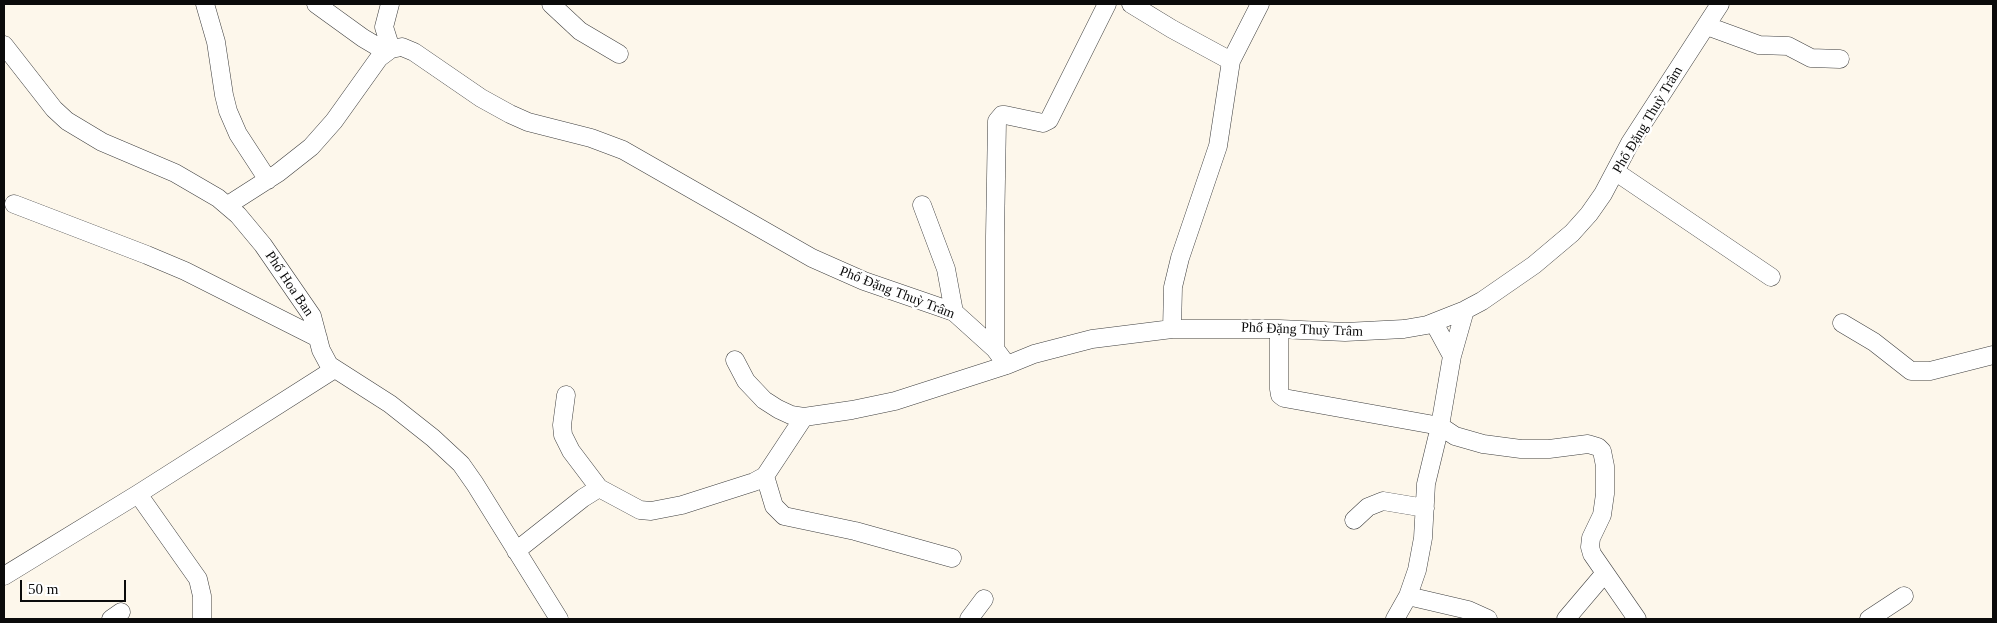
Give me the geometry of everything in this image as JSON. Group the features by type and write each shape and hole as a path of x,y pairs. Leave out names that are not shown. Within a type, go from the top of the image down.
{"street":[{"path":"205,4 216,42 228,111 238,134 268,180"},
{"path":"316,4 363,38 388,50"},
{"path":"228,205 294,162 320,138 334,121 388,50 384,27 390,4"},
{"path":"552,4 580,31 619,54"},
{"path":"996,349 995,236 998,121 1002,115 1043,123 1048,120 1107,4"},
{"path":"1131,4 1230,61"},
{"path":"1172,329 1173,287 1180,258 1218,146 1230,61 1260,4"},
{"name":"Phố Đặng Thuỳ Trâm","path":"388,50 402,48 414,52 481,98 528,122 591,138 623,150 760,230 828,266 864,281 954,312 996,349 1007,365 1034,354 1092,339 1172,329 1279,329 1371,332 1404,329 1434,322 1465,310 1515,279 1572,233 1589,214 1648,116 1720,4"},
{"path":"1707,26 1759,45 1788,46 1811,58 1840,58"},
{"name":"Phố Hoa Ban","path":"4,45 54,109 67,121 102,142 175,173 228,205 258,239 312,316 324,358 333,370"},
{"path":"1616,172 1771,277"},
{"path":"14,204 185,271 318,338"},
{"path":"922,205 946,269 954,312"},
{"path":"1395,619 1408,596 1417,570 1423,538 1426,484 1440,426 1452,356 1465,310"},
{"path":"1434,322 1452,356"},
{"path":"1842,322 1874,342 1911,371 1930,372 1993,355"},
{"path":"1279,329 1278,389 1280,395 1284,398 1440,426 1455,436 1483,444 1521,448 1549,448 1588,444 1598,447 1602,451 1605,466 1605,494 1602,515 1591,538 1590,547 1592,554 1637,619"},
{"path":"735,360 746,381 764,400 784,412 804,417 895,401 1007,365"},
{"path":"4,576 138,494 333,370 352,379 390,404 450,453 468,473 559,619"},
{"path":"566,395 562,425 563,435 575,458 599,488 640,510 651,511 682,505 754,482 765,476 804,417"},
{"path":"765,476 774,506 784,516 855,532 952,558"},
{"path":"516,551 576,503 599,488"},
{"path":"138,494 198,579 202,596 202,619"},
{"path":"1354,520 1368,507 1383,501 1425,508"},
{"path":"1566,619 1605,573"},
{"path":"1408,596 1468,610 1488,619"},
{"path":"1869,619 1904,596"},
{"path":"969,619 984,599"}]}
